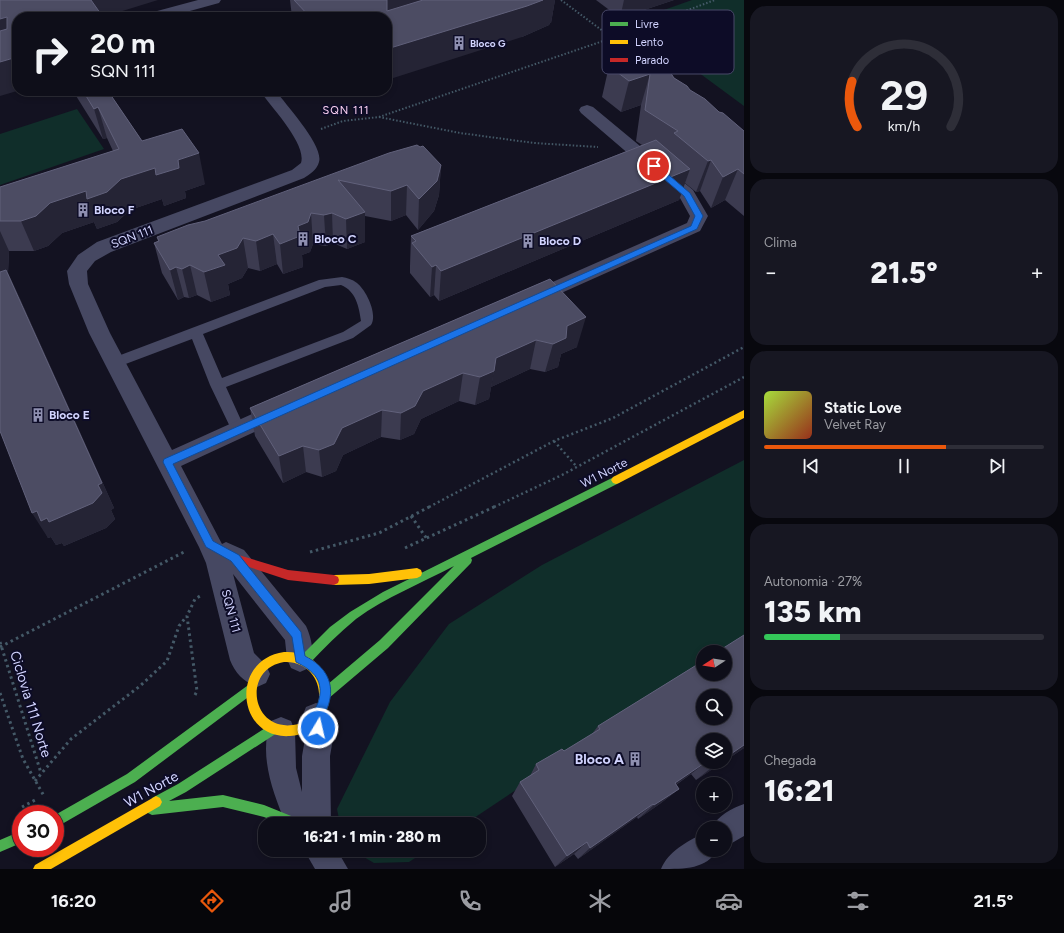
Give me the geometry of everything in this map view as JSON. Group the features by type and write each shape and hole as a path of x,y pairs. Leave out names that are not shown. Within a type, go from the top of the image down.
{"street":[{"path":"170,12 207,2 210,12"},
{"name":"SQN 111","path":"254,682 243,660 218,563 210,544 115,363 83,296 77,280 77,271 89,256 104,247 298,174 308,168 311,160 309,151 301,135 272,96"},
{"path":"513,308 694,227 699,216 687,194 587,110"},
{"path":"168,462 296,404"},
{"name":"W1 Norte","path":"302,659 354,615 436,569 475,552 744,414"},
{"path":"210,544 235,558 287,575 308,579 346,581 394,577 436,569"},
{"name":"W1 Norte","path":"321,705 475,552"},
{"path":"235,558 297,635 302,659"},
{"path":"317,817 316,756 324,683 320,673 314,666 302,659 286,658 272,661 254,682 251,701 255,713 262,722 277,730 294,730 306,726 321,705"},
{"name":"W1 Norte","path":"64,817 131,778 254,682"},
{"path":"277,730 282,772 298,817"},
{"name":"W1 Norte","path":"39,869 210,771 277,730"},
{"path":"143,810 223,801 264,811 279,817"},
{"path":"732,827 744,818"},
{"path":"0,846 12,841"},
{"path":"676,869 696,854"},
{"path":"324,857 333,869"}],"lane":[{"path":"115,363 303,290 334,281 343,281 351,285 362,299 366,312 366,322 362,327 348,335 217,385"},
{"path":"195,332 217,385 238,429"}],"path":[{"path":"561,0 602,31"},
{"path":"688,10 715,0"},
{"path":"301,135 343,121 379,117 602,41"},
{"path":"379,117 460,133 534,143 616,149 631,147"},
{"path":"399,551 577,467 744,377"},
{"path":"554,441 577,467"},
{"path":"411,516 427,539"},
{"path":"1,646 180,553 210,544"},
{"path":"35,780 70,739 140,686 167,661 178,626 187,616"},
{"name":"Ciclovia 111 Norte","path":"0,642 41,774"},
{"path":"0,693 23,759 47,800"}],"green space":[{"path":"692,0 744,0 744,106 701,74 734,74 734,10 664,10"},
{"path":"77,109 104,149 0,185 0,134"},
{"path":"744,460 744,638 732,646 696,645 696,670 475,817 339,817 337,809 390,702 449,624 542,565"},
{"path":"364,857 416,857 409,862 374,863"}],"building":[{"path":"0,0 91,0 99,12 12,12 12,58 0,62 0,31 7,29 7,17 0,19"},
{"path":"294,0 387,0 387,11 423,0 543,0 392,47 392,12 305,12"},
{"path":"620,74 650,74 629,81"},
{"path":"650,74 671,74 674,78 705,99 744,131 744,174 738,169 723,177 711,160 708,161 674,133 678,131 645,110"},
{"path":"86,96 111,96 142,141 182,129 199,153 178,160 179,168 156,175 155,168 121,179 107,192 87,199 86,191 50,203 36,216 21,221 0,221 0,187 119,149 98,107 94,109"},
{"path":"656,140 690,169 441,271 436,265 432,267 412,243 416,241 411,236"},
{"path":"417,145 420,147 423,146 441,165 437,181 419,199 407,185 391,191 338,180 365,212 346,219 332,213 324,215 311,213 308,222 298,226 300,236 280,244 273,234 256,241 243,238 237,248 218,255 225,265 204,272 190,265 182,269 176,267 170,270 154,243 159,241 157,237 188,225 205,221 389,153"},
{"name":"Bloco E","path":"6,270 102,483 98,485 102,493 93,503 49,522 47,518 41,521 37,511 32,513 0,431 0,272"},
{"path":"550,279 586,317 567,326 566,338 553,344 536,340 496,358 494,371 480,377 463,373 423,391 415,406 401,413 382,410 342,428 334,444 319,450 303,446 279,456 250,408"},
{"name":"Bloco A","path":"744,635 744,745 732,753 732,733 696,733 696,769 675,783 679,789 654,805 653,804 590,848 587,842 567,856 520,782 539,770 536,764 562,749 564,751 600,729 598,726 696,665 696,681 732,681 732,645 728,645"}],"traffic: fast":[{"path":"305,660 334,631 354,615 387,595 616,480"},
{"path":"325,694 384,644 467,560"},
{"path":"64,817 131,778 251,688"},
{"path":"156,802 182,788 273,729"},
{"path":"152,809 223,801 264,811 279,817"},
{"path":"0,846 12,841"}],"traffic: slow":[{"path":"616,480 744,414"},
{"path":"334,580 369,579 417,573"},
{"path":"288,657 309,663 319,673 325,694 319,715 309,725 288,731 267,725 257,715 251,694 257,673 267,663 288,657"},
{"path":"39,869 156,802"}],"traffic: jam":[{"path":"235,558 288,575 334,580"}],"place":[{"name":"Bloco G","path":"459,43"},
{"name":"Bloco F","path":"83,210"},
{"name":"Bloco C","path":"303,239"},
{"name":"Bloco D","path":"528,241"},
{"name":"Bloco E","path":"38,415"},
{"name":"Bloco A","path":"635,759"}],"district":[{"name":"SQN 111","path":"346,110"}],"route":[{"path":"318,728 316,717 323,706 325,694 324,683 320,673 314,666 305,660 300,659 297,635 235,558 210,544 168,462 238,429 694,227 699,216 687,194 654,166"}]}
